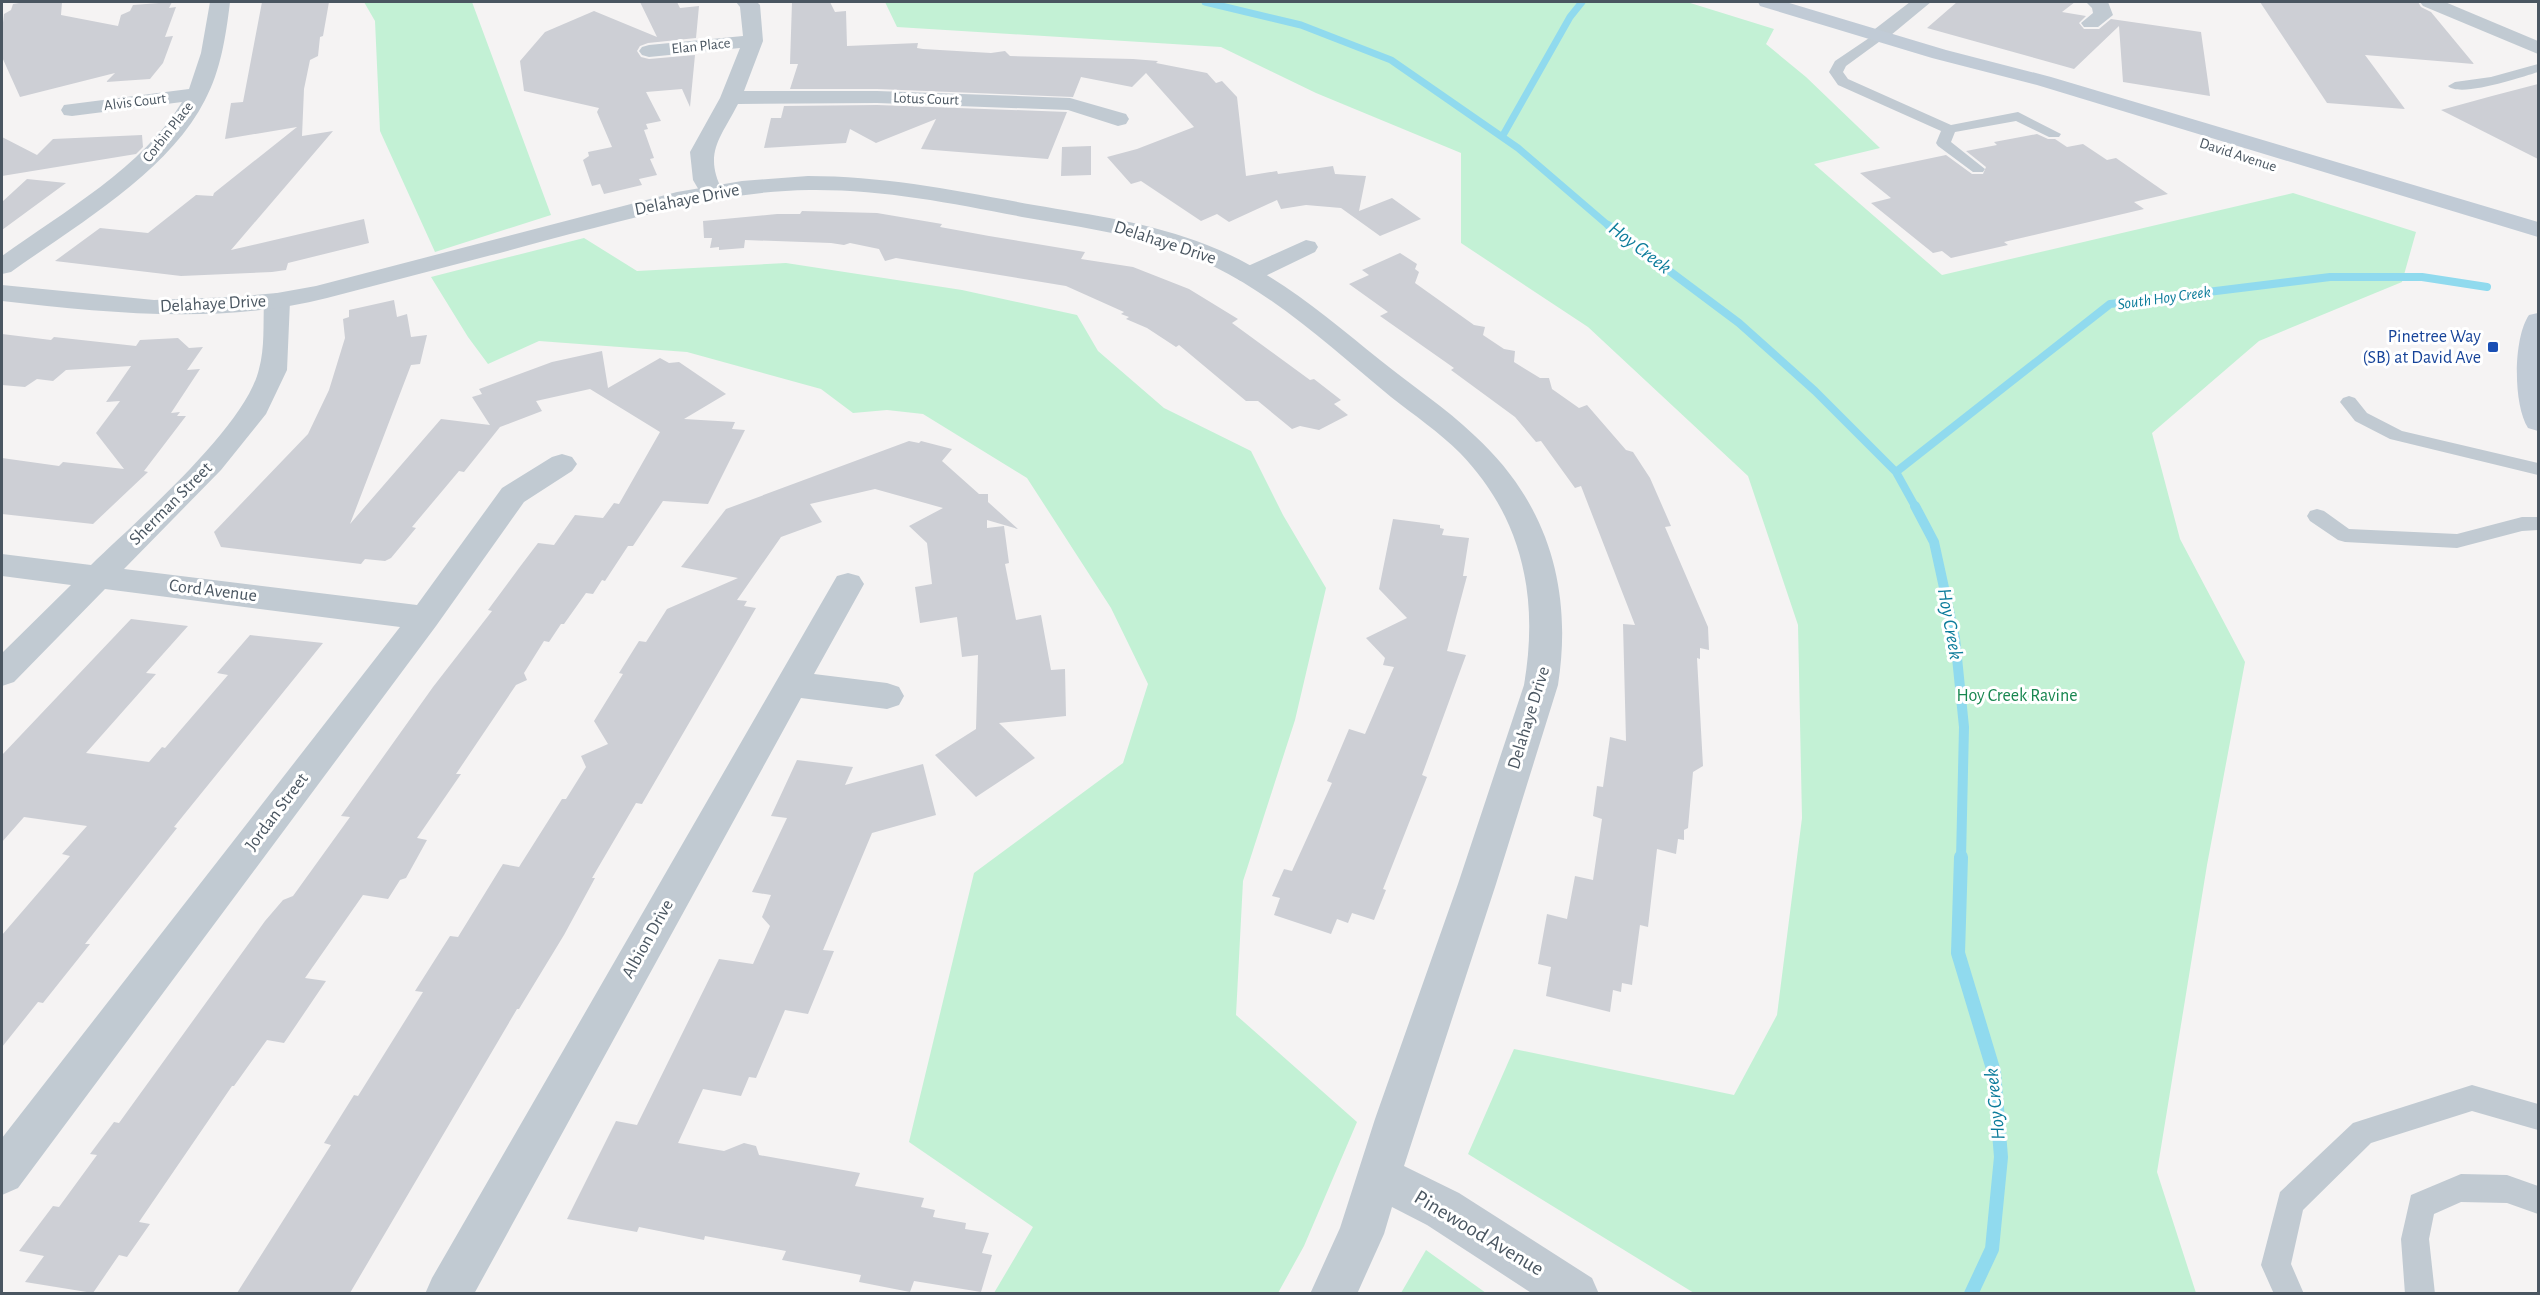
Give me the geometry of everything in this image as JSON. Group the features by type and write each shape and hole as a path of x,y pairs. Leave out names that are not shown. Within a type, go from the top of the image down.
{"main road":[{"name":"David Avenue","path":"1767,2 1939,54 2044,81 2538,230"},
{"name":"David Avenue","path":"1939,54 2220,150 2538,251"},
{"path":"2447,202 2501,211 2538,209"},
{"path":"2538,321 2530,351 2538,422"}],"street":[{"name":"Corbin Place","path":"2,267 141,167 182,118 197,94 217,30 220,2"},
{"path":"711,192 705,180 701,152 731,98 753,41 750,5 746,2"},
{"path":"1878,36 1921,2"},
{"path":"2091,23 2103,15 2101,5 2096,2"},
{"path":"2430,2 2538,48"},
{"name":"Elan Place","path":"649,51 753,41"},
{"name":"Alvis Court","path":"72,110 197,94"},
{"name":"Lotus Court","path":"731,98 877,97 1070,104 1118,119"},
{"name":"Delahaye Drive","path":"2,293 154,308 277,300 318,293 711,192 779,185 850,183 910,190 1142,232 1203,252 1248,275 1300,311 1458,436 1473,450 1499,482 1523,521 1532,541 1546,591 1549,633 1547,658 1541,685 1477,884 1396,1119 1380,1177 1357,1244 1334,1293"},
{"path":"1248,275 1306,247"},
{"name":"Sherman Street","path":"2,674 211,463 252,414 273,370 277,300"},
{"name":"Jordan Street","path":"2,1173 425,618 513,495 562,464"},
{"name":"Cord Avenue","path":"2,565 425,618"},
{"name":"Albion Drive","path":"448,1293 848,585"},
{"path":"792,684 887,696"},
{"name":"Pinewood Avenue","path":"1380,1177 1443,1209 1576,1293"}],"lane":[{"path":"1878,36 1840,64 1836,72 1843,82 1949,129 2018,116 2054,134"},
{"path":"2455,86 2492,81 2538,69"},
{"path":"1949,129 1943,143 1978,169"},
{"path":"2349,402 2361,417 2396,435 2538,469"},
{"path":"2318,516 2346,535 2457,541 2522,524 2538,524"},
{"path":"2289,1293 2276,1265 2290,1202 2363,1132 2472,1098 2538,1117"},
{"path":"2420,1293 2415,1239 2421,1205 2461,1188 2507,1189 2538,1200"}],"green space":[{"path":"364,2 472,2 551,215 435,252 380,131 375,21"},
{"name":"Hoy Creek Ravine","path":"885,2 1687,2 1774,29 1766,44 1806,77 1880,148 1814,164 1942,275 2293,193 2416,232 2402,282 2259,341 2152,433 2180,539 2245,662 2207,865 2157,1172 2196,1293 1694,1293 1468,1154 1514,1049 1734,1095 1777,1015 1802,818 1798,625 1748,476 1588,327 1461,243 1461,153 1316,93 1221,47 897,27"},
{"path":"584,238 637,271 786,263 962,290 1077,315 1098,351 1164,408 1251,451 1283,515 1326,588 1295,720 1243,881 1236,1015 1357,1122 1304,1246 1278,1293 994,1293 1033,1227 909,1142 974,873 1123,763 1148,684 1111,608 1027,478 923,414 887,410 853,413 821,389 687,352 539,341 488,364 468,337 431,277"},
{"path":"1426,1250 1486,1293 1401,1293"}],"building":[{"path":"62,2 61,15 118,26 121,15 130,11 133,5 172,2 169,8 176,7 165,37 173,36 163,63 150,79 106,82 115,73 20,97 2,57 2,31 4,14 11,10 13,4"},
{"path":"262,2 329,2 323,36 320,37 318,56 310,60 304,89 302,136 333,131 231,250 364,219 369,243 288,263 286,270 272,272 181,276 55,261 100,228 148,233 196,195 213,196 297,127 225,139 231,103 243,102"},
{"path":"640,2 677,2 680,8 699,6 696,38 648,43 640,46 637,51 641,57 649,59 695,55 690,107 682,89 646,92 661,121 646,124 648,129 644,130 654,158 650,159 657,175 639,179 642,185 604,194 600,184 592,186 583,160 589,156 588,152 612,147 597,112 599,108 524,91 520,61 545,32 594,11 657,37"},
{"path":"792,2 830,2 835,12 846,11 847,46 918,43 917,48 923,49 991,53 1005,51 1010,56 1133,59 1158,61 1156,63 1207,73 1216,83 1222,81 1237,97 1246,176 1333,166 1335,174 1366,176 1359,211 1392,198 1421,219 1380,236 1341,208 1306,205 1281,209 1277,200 1229,222 1217,214 1201,221 1141,181 1131,184 1107,157 1137,149 1194,127 1146,73 1132,87 1081,77 1073,97 877,89 790,89 798,64 790,64"},
{"path":"1957,2 2075,2 2062,12 2086,16 2079,23 2084,29 2099,29 2111,19 2201,32 2210,96 2123,82 2119,26 2074,69 1927,28"},
{"path":"2260,2 2418,2 2421,7 2431,12 2474,64 2365,55 2405,109 2327,103"},
{"path":"2538,84 2538,159 2441,110 2492,96"},
{"path":"877,105 1067,112 1048,159 921,149 936,119 876,143 850,129 846,143 764,148 771,118 781,118 784,106"},
{"path":"2037,134 2048,139 2055,139 2067,147 2083,144 2107,160 2116,158 2168,194 2134,202 2144,209 2004,242 2008,245 1951,258 1942,251 1933,253 1871,203 1891,198 1860,173 1946,155 1972,174 1983,174 1986,167 1966,151 1997,145 1994,142"},
{"path":"142,135 143,147 136,154 2,176 2,137 37,155 53,139"},
{"path":"1091,146 1091,175 1061,176 1062,147"},
{"path":"27,179 66,183 2,230 2,202"},
{"path":"802,211 877,213 942,224 940,227 1085,252 1081,259 1133,267 1189,289 1238,319 1232,323 1341,400 1334,404 1348,415 1319,430 1300,426 1292,429 1258,401 1246,401 1179,345 1176,347 1147,328 1126,319 1129,317 1121,314 1124,312 1066,286 896,258 885,261 879,249 850,243 844,245 745,240 744,248 719,250 719,247 710,248 712,238 704,238 703,221 800,214"},
{"path":"1400,253 1417,264 1415,269 1419,272 1415,283 1474,325 1485,327 1483,335 1504,349 1515,351 1514,362 1540,378 1549,378 1552,389 1579,408 1587,405 1626,450 1633,452 1650,478 1671,526 1665,527 1708,627 1709,650 1700,648 1700,659 1697,658 1703,766 1693,772 1688,828 1684,830 1684,840 1678,839 1676,854 1657,849 1648,927 1640,925 1632,985 1622,983 1621,992 1613,990 1610,1012 1546,996 1551,967 1538,964 1547,914 1567,919 1575,876 1593,880 1602,819 1593,816 1597,786 1603,787 1610,737 1626,741 1623,624 1635,625 1581,486 1575,488 1541,441 1536,442 1515,417 1451,370 1454,368 1380,316 1388,312 1349,284 1369,275 1362,270"},
{"path":"394,300 397,317 407,314 411,337 427,335 420,364 411,365 350,524 441,419 490,425 472,397 482,394 479,389 552,362 602,351 608,388 660,358 669,363 679,362 726,394 684,419 735,422 732,429 745,430 708,504 663,501 633,546 628,546 605,581 602,580 593,594 586,593 549,642 544,641 524,673 527,680 516,685 456,774 461,774 417,838 427,840 406,878 400,880 388,899 363,895 305,978 326,981 284,1043 267,1040 232,1086 139,1222 150,1224 127,1257 119,1255 93,1293 25,1282 44,1256 19,1251 53,1206 59,1207 97,1155 90,1154 114,1122 119,1123 265,921 283,900 293,896 350,817 341,816 433,687 492,611 488,610 519,568 538,543 554,545 575,515 603,518 614,503 619,504 660,432 590,389 536,401 542,411 500,427 464,472 459,471 412,527 416,528 391,558 385,561 365,559 361,564 221,547 214,532 308,434 329,390 345,338 343,319 349,317 349,310"},
{"path":"2,334 136,346 140,340 178,338 189,348 203,347 187,370 200,369 171,413 180,412 177,416 186,416 144,471 148,472 93,524 2,514 2,458 59,466 63,462 124,469 96,433 120,401 106,402 131,366 66,370 53,381 37,379 25,387 2,385"},
{"path":"909,441 919,443 921,441 952,449 942,461 979,494 988,494 988,502 1018,529 987,520 987,528 1004,526 1009,563 1005,564 1016,620 1041,615 1051,670 1065,669 1066,716 999,723 1035,758 976,797 935,755 976,729 978,655 962,657 957,617 920,623 915,587 932,584 927,543 909,526 943,508 875,489 810,504 822,522 781,537 737,600 747,601 744,606 756,608 642,804 636,803 592,878 595,878 564,935 517,1009 350,1293 237,1293 331,1145 324,1143 354,1095 358,1096 423,992 415,991 450,936 458,937 503,864 519,867 562,799 566,799 586,767 581,756 608,744 594,721 623,674 619,673 639,641 646,642 667,609 738,578 681,567 726,509"},
{"path":"1393,519 1440,525 1440,528 1444,529 1442,535 1469,538 1463,576 1467,576 1447,651 1466,655 1422,775 1427,777 1383,889 1386,890 1374,920 1352,913 1348,923 1337,919 1331,934 1274,915 1280,898 1272,896 1284,869 1292,871 1332,783 1327,781 1349,729 1365,734 1394,667 1383,665 1385,658 1366,638 1407,618 1379,589"},
{"path":"131,619 188,626 146,673 156,674 86,753 149,762 162,747 165,748 228,675 217,673 250,635 323,643 174,827 177,828 85,944 90,944 43,1003 38,1002 2,1047 2,935 70,856 62,854 87,826 24,817 2,842 2,755"},
{"path":"797,760 853,767 845,785 923,764 936,815 872,833 823,950 834,951 808,1014 785,1010 756,1078 749,1077 741,1096 703,1089 678,1143 724,1151 744,1143 756,1146 759,1155 860,1173 855,1186 924,1198 921,1207 935,1210 933,1217 966,1223 965,1229 989,1233 982,1253 992,1255 981,1292 914,1281 910,1292 859,1282 861,1275 782,1260 786,1251 705,1236 704,1240 639,1227 637,1232 567,1219 616,1121 637,1125 719,959 753,964 770,926 762,917 771,895 752,892 787,818 771,816"}],"waterway":[{"path":"1205,2 1301,25 1391,60 1502,137"},
{"path":"1502,137 1570,17 1582,2"},
{"name":"Hoy Creek","path":"1502,137 1610,227"},
{"name":"Hoy Creek","path":"1608,225 1739,323 1815,391 1896,472"},
{"name":"South Hoy Creek","path":"1896,472 2110,304 2330,277 2422,277 2487,287"},
{"name":"Hoy Creek","path":"1896,472 1916,508"},
{"name":"Hoy Creek","path":"1915,506 1934,542 1955,638 1964,727 1961,859"},
{"name":"Hoy Creek","path":"1961,857 1958,953 1994,1072 2001,1157 1992,1249 1971,1294"}],"place":[{"name":"Pinetree Way (SB) at David Ave","path":"2493,347"}]}
